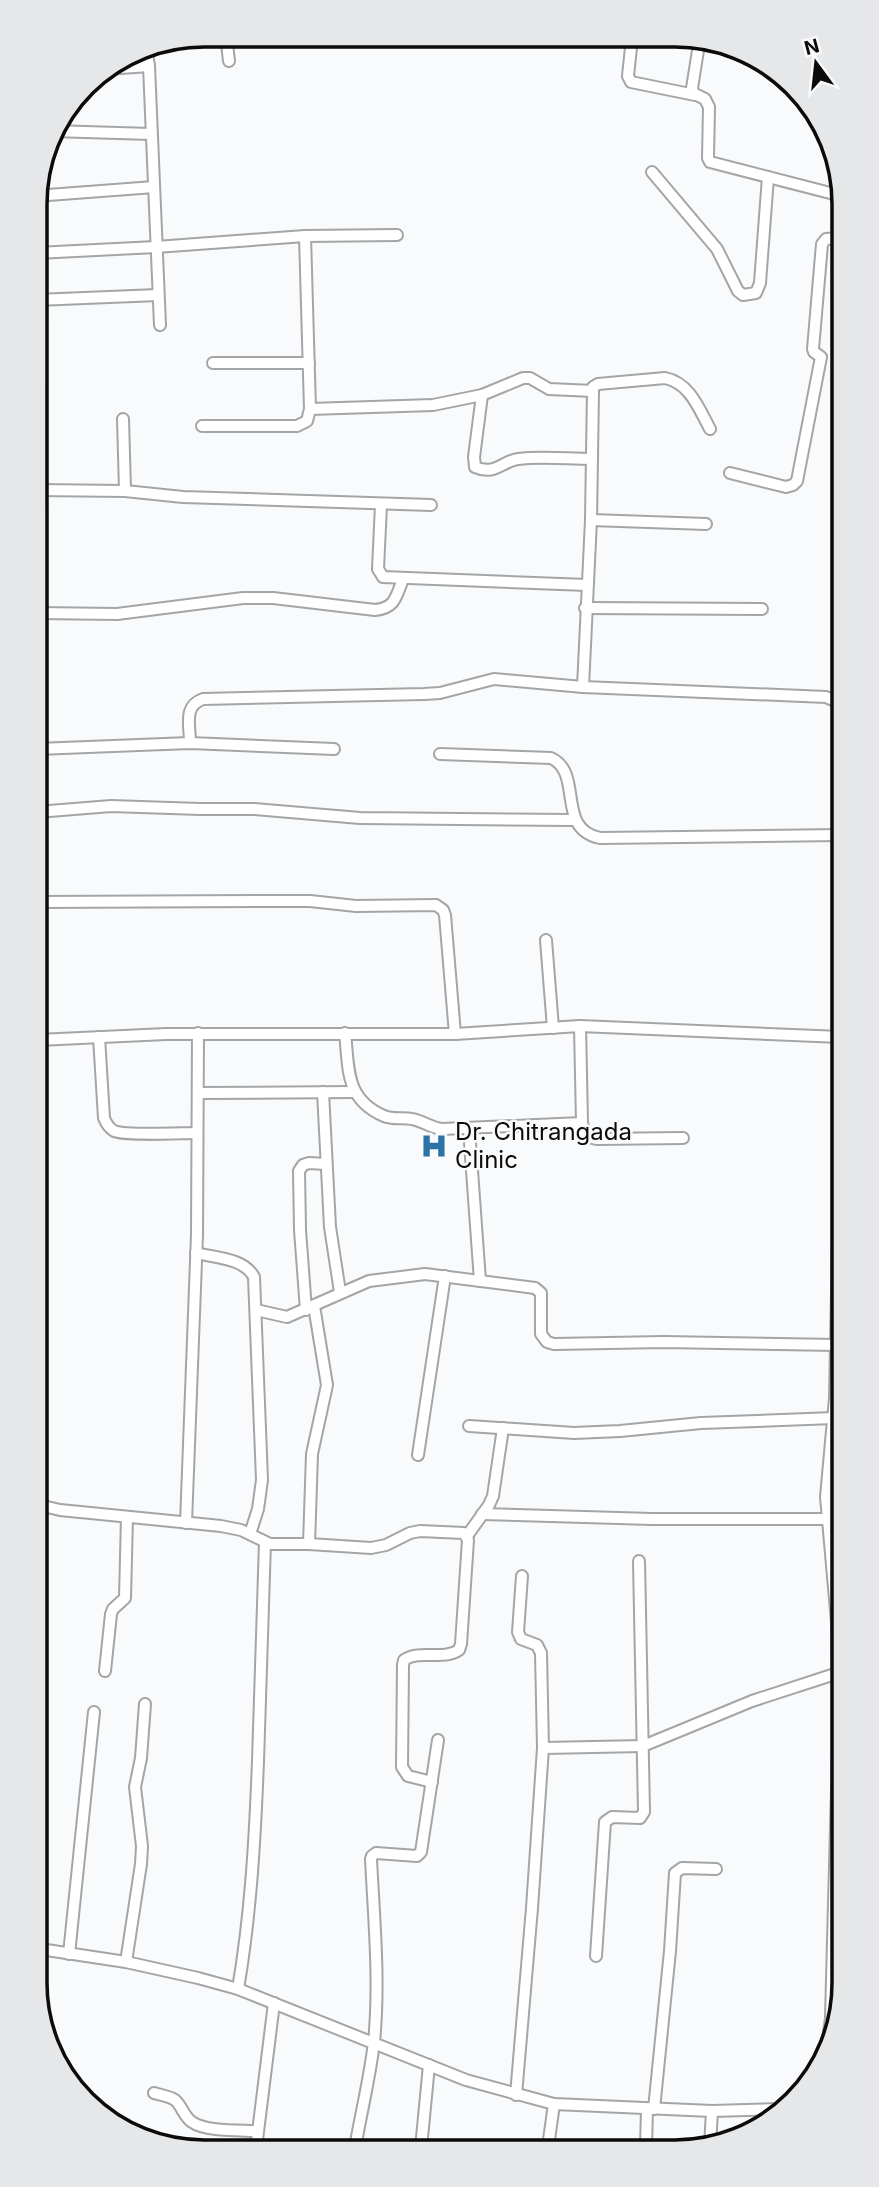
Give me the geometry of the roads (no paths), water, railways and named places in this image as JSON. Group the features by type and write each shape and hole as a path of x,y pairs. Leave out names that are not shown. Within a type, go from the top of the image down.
{"street":[{"path":"631,47 628,76 631,82 705,99 709,107 710,162 831,193"},
{"path":"227,48 229,61"},
{"path":"695,95 692,88 698,49"},
{"path":"148,58 160,324"},
{"path":"128,67 149,66"},
{"path":"65,131 151,134"},
{"path":"652,172 717,249 738,291 748,295 756,293 760,283 768,177"},
{"path":"48,194 154,187"},
{"path":"48,252 305,236 397,235"},
{"path":"202,426 297,426 307,421 310,409 305,236"},
{"path":"730,473 786,487 797,481 821,357 813,349 822,244 826,239 832,239"},
{"path":"48,300 158,295"},
{"path":"213,363 309,363"},
{"path":"310,409 433,405 482,395 527,377 549,389 593,391"},
{"path":"583,687 591,520 593,387 598,384 671,379 684,386 709,429"},
{"path":"482,395 475,467 496,469 518,459 592,459"},
{"path":"124,419 125,491"},
{"path":"48,490 125,491 183,497 431,505"},
{"path":"381,505 380,575 388,579 587,585"},
{"path":"591,520 706,524"},
{"path":"48,613 117,614 243,597 386,609 391,606 403,579"},
{"path":"585,608 762,609"},
{"path":"190,743 190,711 192,706 203,699 440,693 494,679 583,687 826,697 832,700"},
{"path":"48,749 190,743 334,749"},
{"path":"440,754 551,758 563,766 566,773 574,820 591,836 600,838 832,835"},
{"path":"48,811 111,806 200,810 254,809 360,818 574,820"},
{"path":"48,902 310,901 356,906 436,905 443,909 445,915 455,1034"},
{"path":"546,940 553,1028"},
{"path":"580,1026 582,1124 586,1135 597,1139 683,1138"},
{"path":"48,1040 198,1033 455,1034 580,1026 832,1037"},
{"path":"186,1523 196,1253 198,1033"},
{"path":"345,1033 354,1092 359,1099 385,1116 412,1119 434,1129 582,1124"},
{"path":"99,1037 104,1118 107,1125 126,1133 198,1133"},
{"path":"323,1092 330,1227 340,1293"},
{"path":"198,1093 354,1092"},
{"path":"469,1129 480,1281"},
{"path":"309,1544 312,1454 327,1385 310,1308 300,1230 299,1171 303,1165 309,1163 326,1164"},
{"path":"196,1253 242,1264 250,1269 254,1277 262,1480 258,1509 250,1534"},
{"path":"256,1310 287,1317 369,1281 425,1274 538,1290 541,1297 541,1334 547,1342 554,1344 664,1342 831,1345"},
{"path":"418,1455 445,1276"},
{"path":"469,1426 575,1433 701,1423 831,1418"},
{"path":"432,1782 408,1776 402,1767 404,1660 412,1656 450,1655 459,1650 467,1536 493,1496 503,1428"},
{"path":"831,1468 826,1497 831,1546"},
{"path":"47,1507 220,1526 250,1534 270,1544 371,1548 420,1531 461,1532 467,1536"},
{"path":"482,1514 831,1520"},
{"path":"105,1671 111,1614 125,1598 127,1517"},
{"path":"238,1989 248,1923 254,1852 265,1542"},
{"path":"596,1956 605,1825 612,1817 636,1819 642,1816 639,1561"},
{"path":"516,2095 543,1748 541,1653 537,1646 521,1639 518,1632 522,1576"},
{"path":"543,1748 643,1746 752,1700 831,1675"},
{"path":"126,1962 141,1864 142,1846 135,1787 141,1758 145,1704"},
{"path":"69,1954 94,1712"},
{"path":"356,2140 374,2044 377,1955 371,1859 376,1853 419,1855 438,1740"},
{"path":"647,2140 670,1951 675,1873 682,1868 716,1869"},
{"path":"47,1950 126,1962 238,1989 466,2080 554,2104 761,2114"},
{"path":"257,2140 274,2003"},
{"path":"422,2140 429,2065"},
{"path":"153,2093 176,2101 194,2124 258,2131"},
{"path":"549,2140 554,2104"},
{"path":"711,2135 712,2111"}],"place":[{"name":"Dr. Chitrangada Clinic","path":"434,1146"}]}
